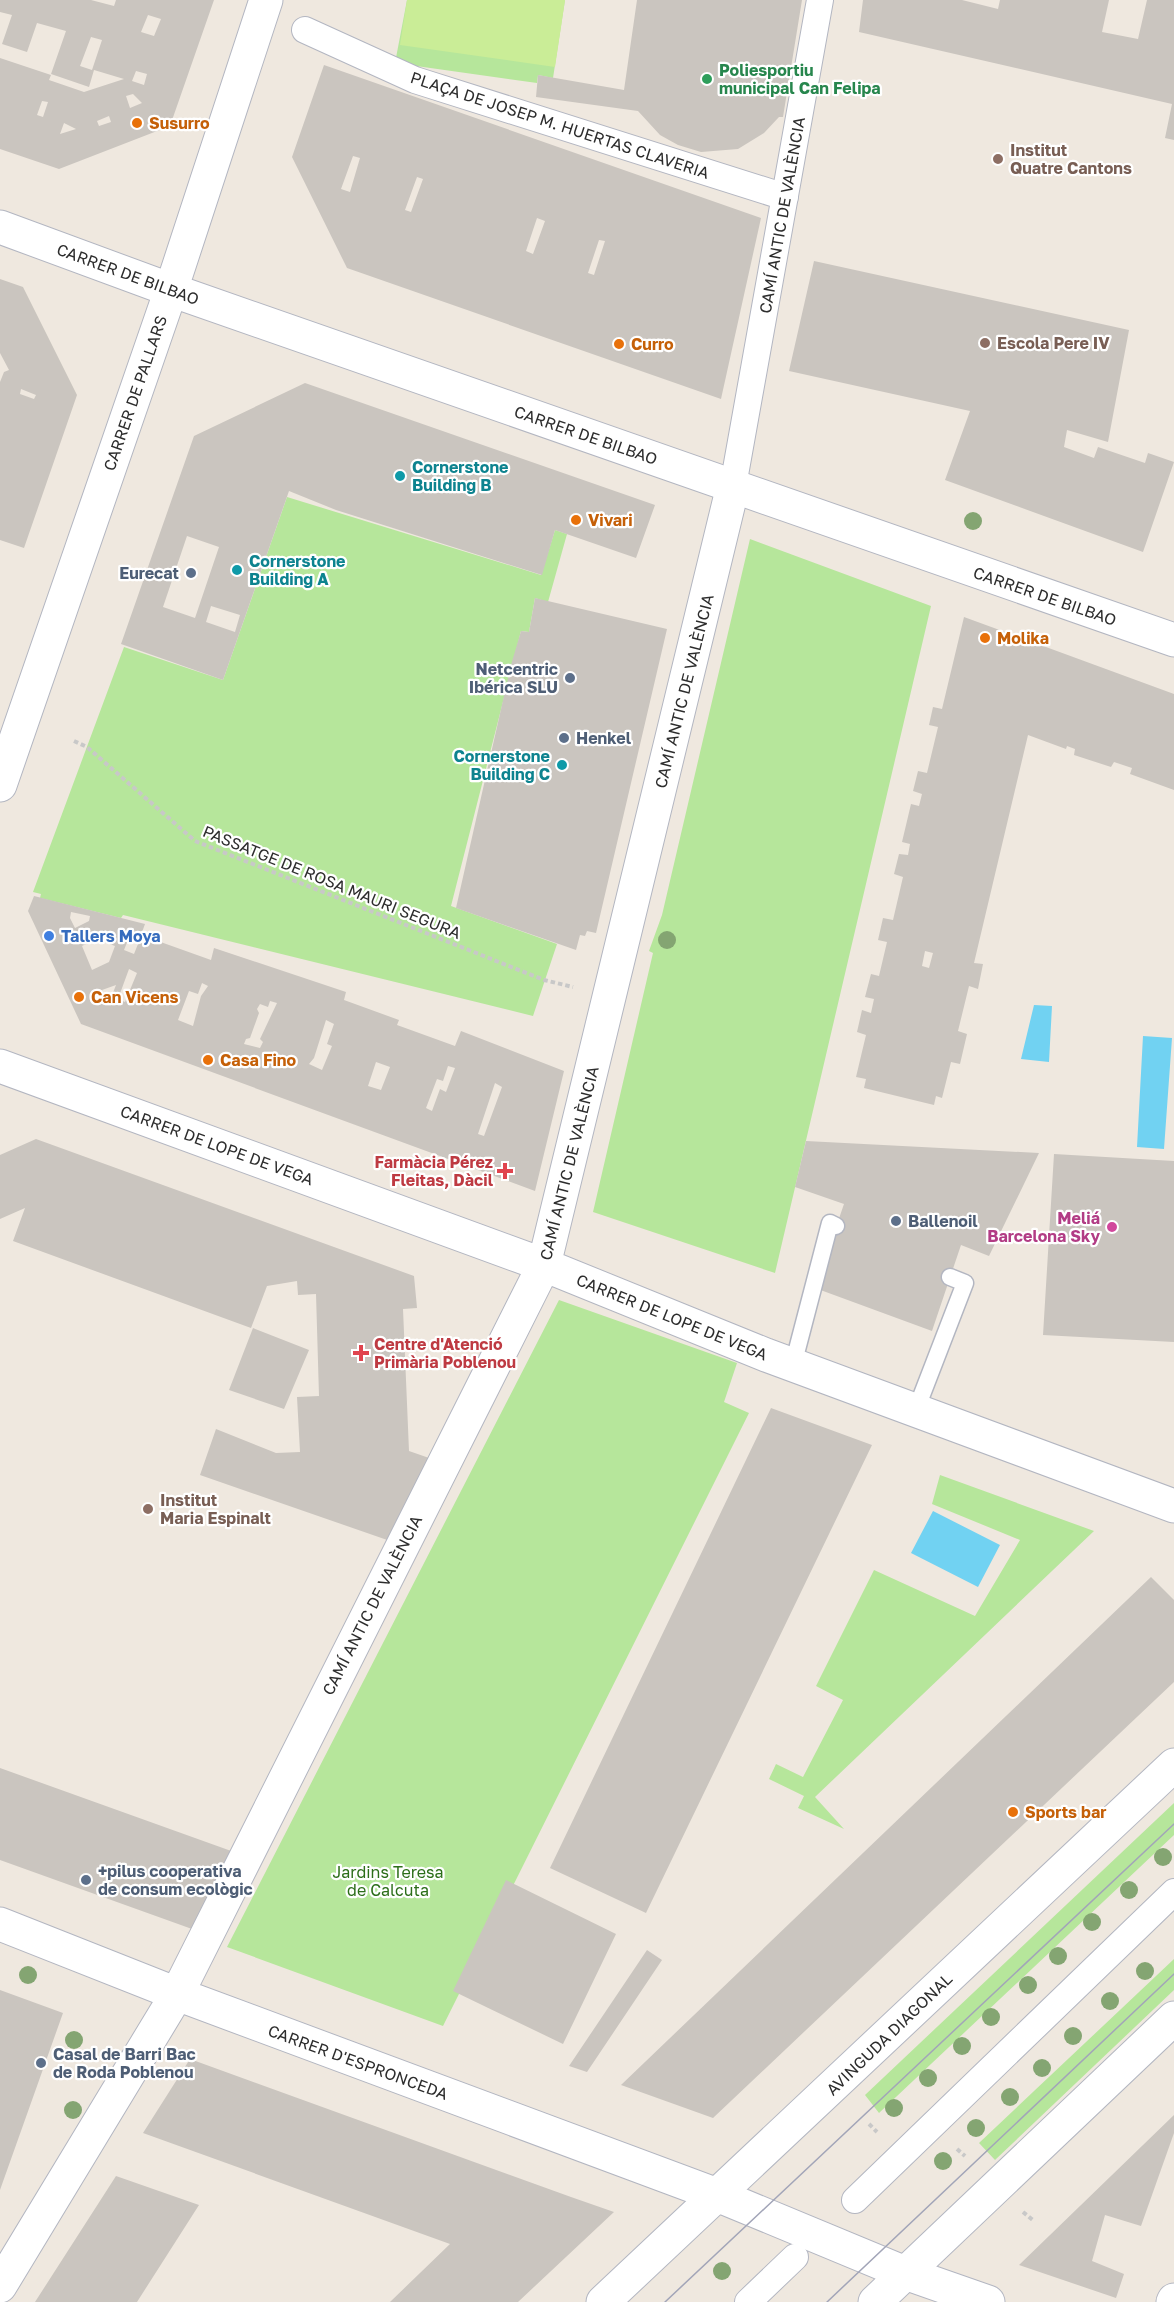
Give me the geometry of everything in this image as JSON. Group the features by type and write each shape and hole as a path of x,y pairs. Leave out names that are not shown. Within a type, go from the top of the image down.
{"street":[{"name":"CARRER DE PALLARS","path":"0,785 171,290 266,0"},
{"name":"CAMÍ ANTIC DE VALÈNCIA","path":"0,2286 177,1994 544,1266 733,486 820,0"},
{"name":"PLAÇA DE JOSEP M. HUERTAS CLAVERIA","path":"305,30 416,80 785,197"},
{"name":"CARRER DE BILBAO","path":"0,227 171,290 1174,640"},
{"name":"CARRER DE LOPE DE VEGA","path":"0,1066 544,1266 793,1365 1174,1506"},
{"name":"AVINGUDA DIAGONAL","path":"603,2302 1174,1765"},
{"path":"855,2200 1174,1892"},
{"name":"CARRER D'ESPRONCEDA","path":"0,1924 177,1994 717,2195 905,2273"},
{"path":"875,2302 1174,2018"},
{"path":"748,2302 795,2257"},
{"path":"905,2273 988,2302"}],"lane":[{"path":"793,1365 830,1223 836,1226"},
{"path":"915,1410 964,1283 950,1277"}],"path":[{"name":"PASSATGE DE ROSA MAURI SEGURA","path":"74,741 87,747 195,841 544,980 610,995"},
{"path":"1020,2209 1034,2221"}],"green space":[{"path":"407,0 565,0 553,78 538,75 537,83 395,63"},
{"path":"407,0 565,0 555,67 400,45"},
{"path":"287,497 541,575 555,530 567,534 548,602 535,598 529,632 521,631 451,906 557,944 533,1016 123,915 121,918 40,898 41,894 33,892 124,647 223,680"},
{"path":"750,539 931,606 775,1273 593,1212 653,953 649,951 662,915"},
{"name":"Jardins Teresa de Calcuta","path":"559,1300 737,1363 724,1402 749,1413 443,2026 227,1947"},
{"path":"940,1475 1094,1531 815,1797 844,1829 798,1808 804,1796 769,1779 776,1764 803,1777 843,1700 816,1686 874,1570 975,1616 1020,1540 932,1504"},
{"path":"1174,1803 1174,1835 879,2113 865,2095"},
{"path":"1174,1959 1174,1990 995,2160 979,2143"}],"water":[{"path":"1034,1005 1052,1006 1049,1062 1021,1059"},
{"path":"1143,1036 1172,1038 1164,1149 1137,1147"},
{"path":"933,1511 1000,1545 978,1587 911,1553"}],"building":[{"path":"0,0 91,0 114,6 116,0 214,0 170,126 59,169 0,149 0,58 51,75 49,80 84,92 124,79 94,70 89,87 51,74 66,31 37,23 27,52 2,44 12,15 0,12","holes":["148,15 161,19 154,36 141,32","91,37 102,40 92,70 80,66","136,71 147,74 144,85 132,81","133,94 142,103 130,108 126,96","42,101 48,102 43,117 37,115","109,116 111,122 99,126 97,121","64,123 76,129 60,134"]},
{"name":"Poliesportiu municipal Can Felipa","path":"637,0 802,0 783,117 779,117 764,133 738,149 701,152 678,145 660,135 638,111 536,97 538,75 624,90"},
{"path":"863,0 962,0 998,9 1000,0 1109,0 1102,32 1138,39 1147,0 1174,0 1174,140 1165,138 1172,104 859,32"},
{"path":"324,65 761,218 721,399 347,268 292,157","holes":["353,156 360,158 350,192 341,189","417,177 423,179 411,212 405,210","537,218 545,221 533,254 526,251","599,240 605,241 594,275 588,273"]},
{"path":"814,261 1129,330 1108,442 1067,430 1064,447 1094,458 1098,447 1145,463 1148,453 1174,462 1143,552 945,480 970,411 789,371"},
{"path":"0,279 23,287 77,395 24,548 0,540 0,382 4,372 9,370 0,353","holes":["21,389 36,395 34,399 20,394"]},
{"name":"Cornerstone Building B","path":"305,383 655,505 636,558 555,530 542,575 336,510 289,491 223,680 121,644 194,436","holes":["187,536 219,547 195,618 163,607","211,606 240,615 235,632 206,622"]},
{"name":"Cornerstone Building C","path":"535,598 667,629 596,933 587,931 585,936 580,935 576,950 456,908 511,665 521,631 529,632"},
{"path":"964,617 1174,694 1174,790 1130,774 1132,768 1114,762 1111,767 1074,755 1075,749 1067,746 1066,749 1028,735 974,963 983,964 978,989 969,986 958,1031 967,1034 960,1064 951,1062 942,1098 936,1096 934,1105 864,1088 866,1079 856,1077 866,1035 857,1032 862,1010 871,1013 874,999 865,997 871,974 879,976 887,942 878,940 883,918 893,920 903,877 894,874 899,854 908,855 910,844 902,842 911,804 919,806 922,794 913,791 918,771 927,773 938,727 929,725 933,707 942,709","holes":["925,951 933,953 929,968 922,966"]},
{"path":"34,896 145,924 141,935 211,960 214,948 346,992 344,1000 399,1020 397,1025 455,1046 461,1031 564,1071 535,1191 81,1024 28,911","holes":["71,912 90,916 89,921 75,928 70,918","130,935 140,939 134,954 124,950","96,939 115,946 109,962 92,970 82,946","129,969 137,973 125,1002 118,999","202,983 208,986 201,996 193,1026 178,1020 189,991 198,994","116,985 109,1003 102,990","270,1001 277,1003 260,1039 263,1042 260,1048 244,1044 246,1039 250,1038 259,1013 257,1009 260,1004 268,1007","326,1020 334,1024 327,1044 332,1046 322,1070 309,1064 314,1058","376,1062 390,1067 381,1090 368,1086","448,1066 455,1068 446,1092 440,1089 432,1111 426,1108 437,1079 443,1081","495,1083 502,1087 484,1136 478,1134"]},
{"path":"36,1139 414,1276 417,1308 403,1309 409,1451 432,1459 393,1542 200,1475 216,1429 276,1453 300,1452 297,1397 319,1396 316,1294 298,1295 297,1281 267,1286 251,1328 13,1241 25,1208 0,1219 0,1155"},
{"name":"Ballenoil","path":"806,1141 1039,1153 989,1256 961,1245 932,1331 815,1288 844,1204 795,1187"},
{"name":"Meliá Barcelona Sky","path":"1054,1154 1174,1161 1174,1342 1043,1335"},
{"path":"253,1328 309,1350 284,1409 229,1390"},
{"path":"771,1408 872,1445 646,1913 550,1868"},
{"path":"1151,1577 1174,1600 1174,1682 713,2118 621,2085"},
{"path":"0,1768 234,1852 192,1929 0,1860"},
{"path":"506,1880 616,1934 563,2044 453,1991"},
{"path":"647,1950 662,1960 587,2072 569,2066"},
{"path":"0,1990 63,2013 0,2190"},
{"path":"190,2059 614,2212 518,2302 390,2302 450,2244 143,2133"},
{"path":"1174,2115 1174,2133 1141,2226 1105,2215 1092,2261 1124,2274 1116,2298 1019,2265"},
{"path":"116,2176 199,2205 137,2302 35,2302"}],"tram line":[{"path":"665,2302 1174,1824"},
{"path":"827,2302 1174,1974"}],"place":[{"name":"Poliesportiu municipal Can Felipa","path":"707,79"},
{"name":"Susurro","path":"137,123"},
{"name":"Institut Quatre Cantons","path":"998,159"},
{"name":"Escola Pere IV","path":"985,343"},
{"name":"Curro","path":"619,344"},
{"name":"Cornerstone Building B","path":"400,476"},
{"name":"Vivari","path":"576,520"},
{"name":"Cornerstone Building A","path":"237,570"},
{"name":"Eurecat","path":"191,573"},
{"name":"Molika","path":"985,638"},
{"name":"Netcentric Ibérica SLU","path":"570,678"},
{"name":"Henkel","path":"564,738"},
{"name":"Cornerstone Building C","path":"562,765"},
{"name":"Tallers Moya","path":"49,936"},
{"name":"Can Vicens","path":"79,997"},
{"name":"Casa Fino","path":"208,1060"},
{"name":"Farmàcia Pérez Fleitas, Dàcil","path":"505,1171"},
{"name":"Ballenoil","path":"896,1221"},
{"name":"Meliá Barcelona Sky","path":"1112,1227"},
{"name":"Centre d'Atenció Primària Poblenou","path":"361,1353"},
{"name":"Institut Maria Espinalt","path":"148,1509"},
{"name":"Sports bar","path":"1013,1812"},
{"name":"+pilus cooperativa de consum ecològic","path":"86,1880"},
{"name":"Casal de Barri Bac de Roda Poblenou","path":"41,2063"}]}
